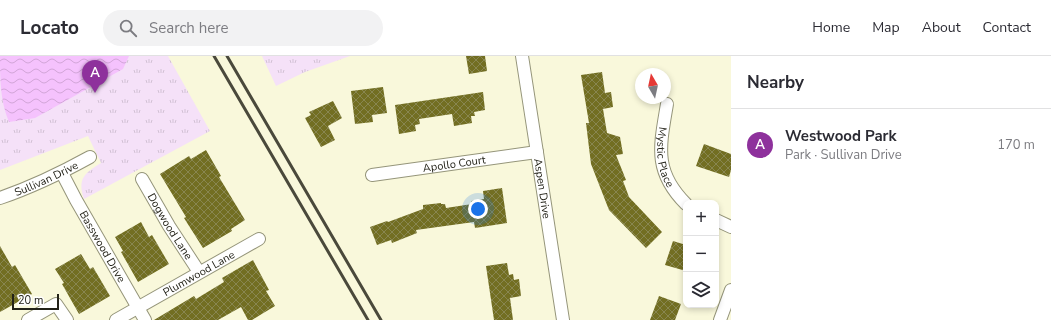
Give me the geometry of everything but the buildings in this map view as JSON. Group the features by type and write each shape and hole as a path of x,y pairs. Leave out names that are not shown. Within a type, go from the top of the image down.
{"street":[{"name":"Aspen Drive","path":"522,56 563,320"},
{"name":"Mystic Place","path":"667,104 662,133 661,160 663,170 673,190 683,201"},
{"name":"Apollo Court","path":"372,175 537,152"},
{"name":"Sullivan Drive","path":"0,198 24,190 62,173 90,157"},
{"name":"Basswood Drive","path":"62,173 145,320"},
{"name":"Dogwood Lane","path":"142,179 169,226 199,272"},
{"path":"719,221 731,227"},
{"name":"Plumwood Lane","path":"116,320 258,239"},
{"path":"720,320 731,290"},
{"path":"28,320 56,304 67,320"}],"green space":[{"path":"0,56 168,56 210,131 84,199 81,186 82,181 87,173 101,163 88,136 0,170"},
{"path":"262,56 350,56 305,72 276,86"}],"water":[{"path":"0,56 129,56 123,69 35,118 9,122 2,98"}],"railway":[{"path":"214,56 368,320"},
{"path":"227,56 381,320"}],"place":[{"name":"Westwood Park","path":"95,93"}]}
